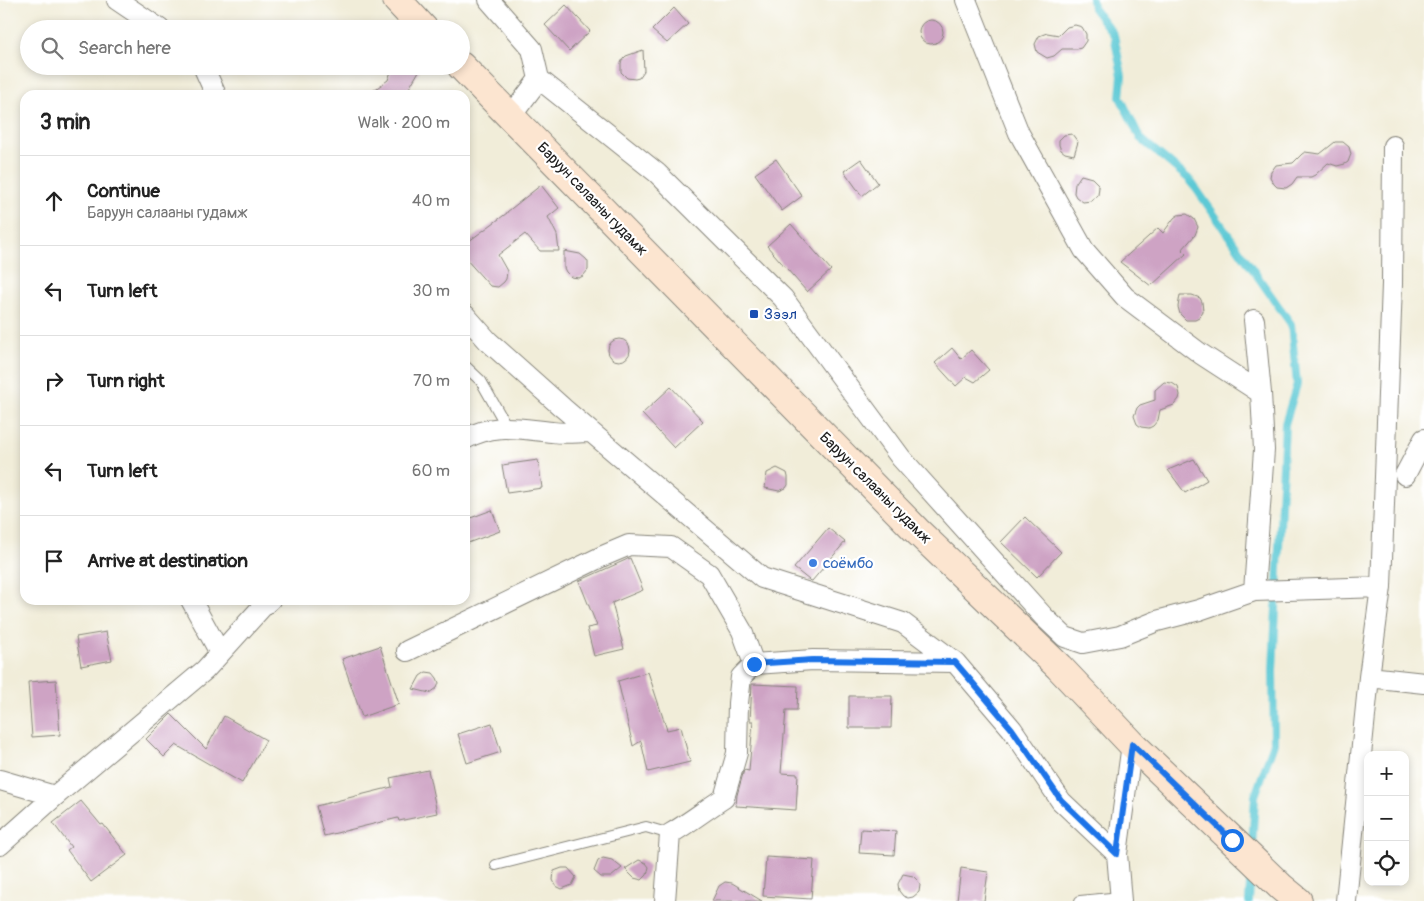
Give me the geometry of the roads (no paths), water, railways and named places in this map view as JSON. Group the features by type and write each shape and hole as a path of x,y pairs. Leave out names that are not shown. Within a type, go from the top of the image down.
{"main road":[{"path":"397,0 416,20"},
{"name":"Баруун салааны гудамж","path":"470,75 917,531 1059,667 1132,744 1289,894"}],"street":[{"path":"117,0 147,20"},
{"path":"488,0 532,49 539,79 657,173 783,298 901,458 1044,617 1065,637 1083,643 1120,636 1157,621 1199,610 1254,590 1381,586"},
{"path":"966,0 1019,133 1084,250 1125,297 1201,354 1261,393"},
{"path":"207,75 214,90"},
{"path":"510,116 539,79"},
{"path":"1346,901 1381,586 1392,284 1393,146"},
{"path":"1254,320 1264,450 1254,590"},
{"path":"470,321 488,341 591,432 762,578 903,623 955,662 1012,729 1061,800 1117,854"},
{"path":"470,437 476,433 508,427 554,433 591,432"},
{"path":"1385,476 1415,475 1424,439"},
{"path":"407,651 629,545 671,547 709,574 742,631 754,664"},
{"path":"194,605 220,653"},
{"path":"0,845 55,796 205,670 263,605"},
{"path":"665,901 670,834 724,798 737,753 738,703 741,677 754,664 813,660 955,662"},
{"path":"1370,677 1424,683"},
{"path":"1121,899 1117,854 1132,744"},
{"path":"0,780 55,796"}],"lane":[{"path":"470,371 480,381 508,427"},
{"path":"496,865 646,827 670,834"},
{"path":"1080,901 1121,899"}],"waterway":[{"path":"1092,0 1093,8 1114,35 1122,76 1120,97 1140,138 1190,180 1291,324 1297,384 1285,424 1273,670 1274,743 1255,796 1252,849"},
{"path":"1249,901 1251,868"}],"place":[{"name":"Зээл","path":"754,314"},
{"name":"соёмбо","path":"813,563"}]}
